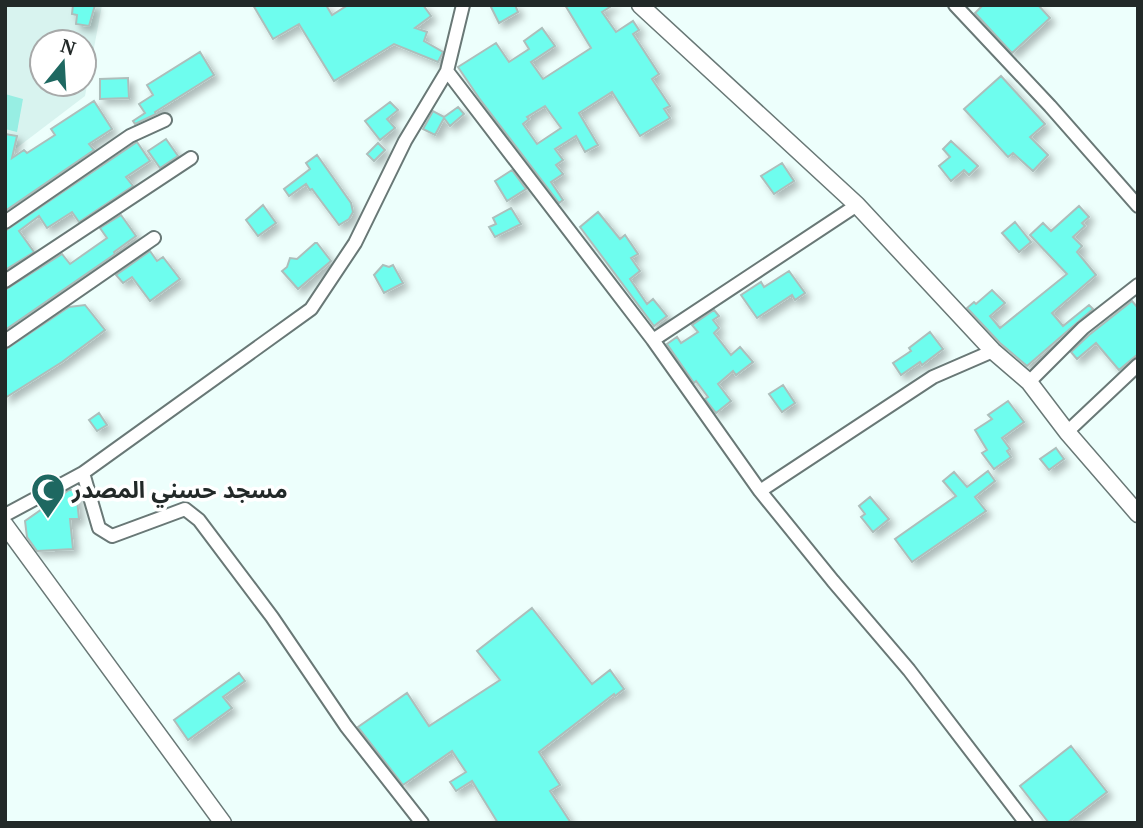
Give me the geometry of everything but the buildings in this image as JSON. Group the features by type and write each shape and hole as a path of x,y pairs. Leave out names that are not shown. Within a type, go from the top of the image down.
{"street":[{"path":"5,515 83,473 311,309 355,243 405,141 447,71 463,5"},
{"path":"640,5 857,205 993,351 1028,382 1138,514"},
{"path":"955,5 1050,106 1138,206"},
{"path":"447,71 653,340 760,491 909,670 1026,823"},
{"path":"5,222 130,136 165,120"},
{"path":"5,281 191,158"},
{"path":"653,340 857,205"},
{"path":"5,341 154,238"},
{"path":"1028,382 1083,328 1138,285"},
{"path":"760,491 933,377 993,351"},
{"path":"1067,432 1138,365"},
{"path":"83,473 99,528 112,536 185,509 198,520 272,617 346,726 422,823"},
{"path":"5,525 223,823"}],"shaded area":[{"path":"5,5 102,5 98,28 28,28 28,98 82,98 14,150 5,148"},
{"path":"5,94 23,99 17,132 5,129"}],"place":[{"name":"مسجد حسني المصدر","path":"48,520"}]}
